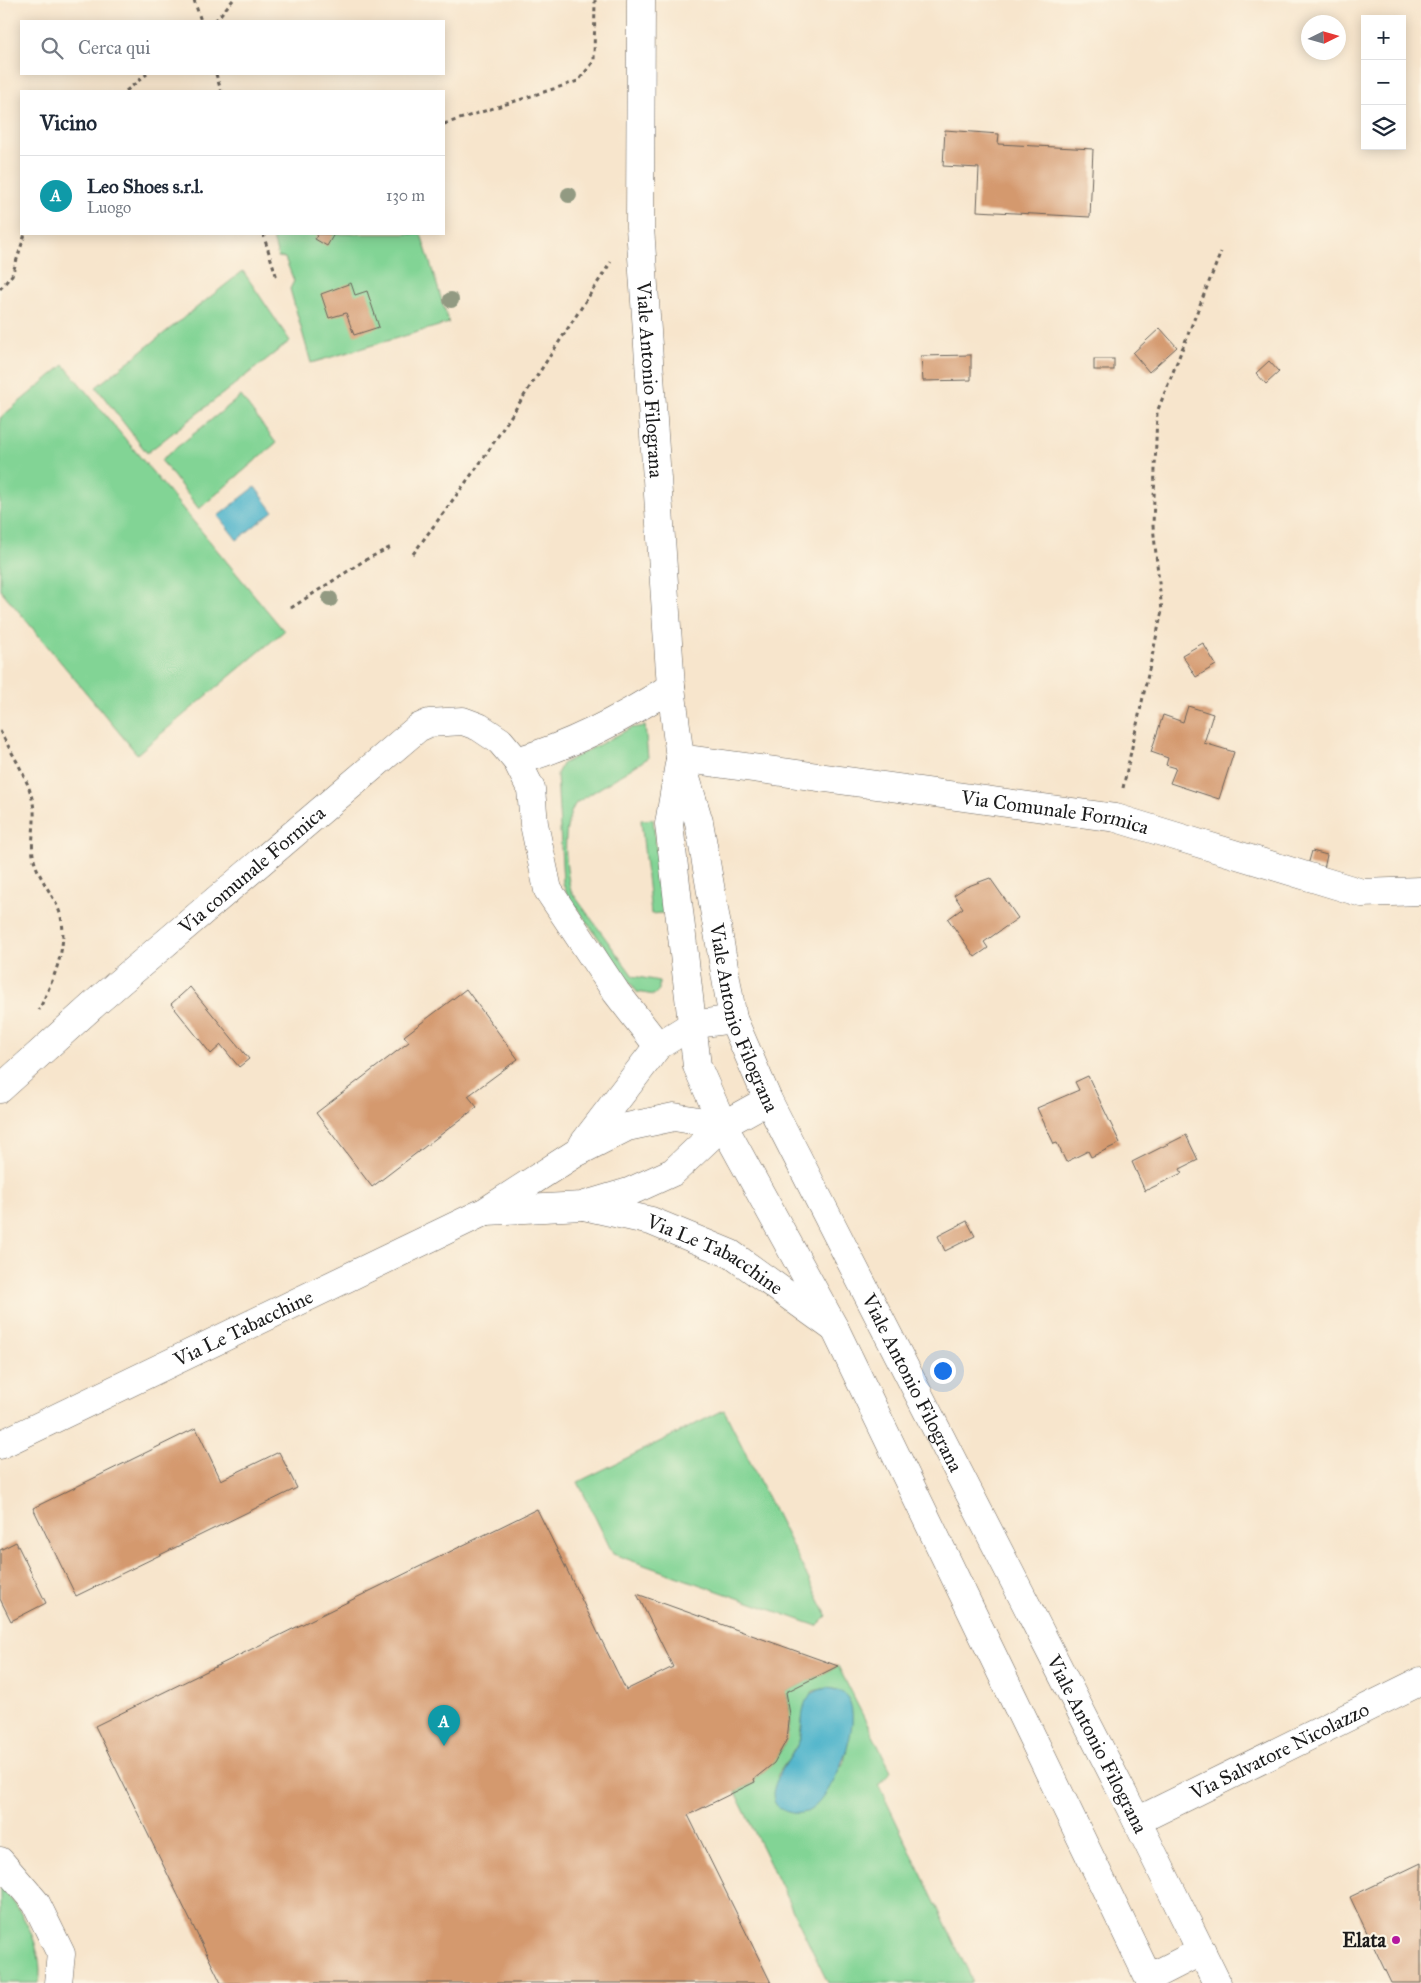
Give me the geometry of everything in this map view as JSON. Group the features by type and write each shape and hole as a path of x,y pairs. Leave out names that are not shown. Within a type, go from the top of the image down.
{"street":[{"name":"Viale Antonio Filograna","path":"641,0 640,227 671,687 680,758 699,822 733,1018 768,1100 1218,1983"},
{"path":"517,760 550,751 598,731 671,687"},
{"name":"Via comunale Formica","path":"0,1089 100,999 418,728 437,721 463,720 479,727 500,741 517,760 531,789 534,824 548,890 616,992 658,1046"},
{"name":"Viale Antonio Filograna","path":"680,758 669,824 697,1066 723,1125 835,1329 1150,1981"},
{"name":"Via Comunale Formica","path":"680,758 1116,818 1362,894 1421,890"},
{"path":"658,1046 692,1025 733,1018"},
{"name":"Via Le Tabacchine","path":"576,1153 658,1046"},
{"path":"723,1125 768,1100"},
{"name":"Via Le Tabacchine","path":"0,1446 486,1211 576,1153 627,1127 674,1117 723,1125"},
{"name":"Via Le Tabacchine","path":"486,1211 582,1206 629,1192 673,1172 723,1125"},
{"name":"Via Le Tabacchine","path":"582,1206 651,1221 731,1254 835,1329"},
{"name":"Via Salvatore Nicolazzo","path":"1137,1821 1421,1681"},
{"path":"0,1861 36,1903 61,1954 58,1983"},
{"path":"1150,1981 1202,1951"}],"path":[{"path":"194,0 201,20"},
{"path":"216,20 233,0"},
{"path":"445,124 578,81 594,62 596,0"},
{"path":"127,90 147,75"},
{"path":"216,75 221,90"},
{"path":"413,554 483,459 602,274 640,227"},
{"path":"0,289 12,275 25,235"},
{"path":"263,235 277,278"},
{"path":"1116,818 1162,611 1153,526 1157,412 1221,252"},
{"path":"291,608 365,560 391,547"},
{"path":"0,731 23,774 32,796 34,812 31,844 34,861 62,921 62,948 47,992 35,1017"}],"green space":[{"path":"272,235 421,235 449,323 311,363 290,289 294,281 285,258 278,257"},
{"path":"243,271 290,341 147,453 96,387"},
{"path":"64,365 284,631 137,754 0,589 0,418"},
{"path":"241,396 276,443 199,509 161,460"},
{"path":"645,726 648,758 576,803 571,812 566,834 566,858 571,891 633,976 659,981 659,990 654,995 637,992 567,894 563,883 557,774 562,764 631,728"},
{"path":"653,819 663,913 651,914 641,820"},
{"path":"724,1410 827,1616 817,1626 613,1554 578,1482"},
{"path":"838,1666 891,1771 879,1786 972,1980 970,1983 828,1983 735,1792 755,1782 754,1779 773,1762 780,1752 789,1730 789,1705 786,1692","holes":["827,1688 838,1690 852,1721 849,1739 844,1762 818,1802 777,1776 799,1742 803,1714 813,1691"]},
{"path":"0,1885 24,1918 30,1931 39,1957 39,1983 0,1983"}],"water":[{"path":"255,487 273,511 237,540 218,516"},
{"path":"827,1688 845,1695 852,1708 852,1723 844,1757 837,1775 819,1802 805,1812 788,1812 778,1807 774,1799 777,1779 799,1742 806,1701 810,1695"}],"building":[{"path":"945,130 999,134 998,144 1093,149 1090,217 977,211 979,168 943,166"},
{"path":"317,235 333,235 327,246 315,239"},
{"path":"351,283 355,295 367,291 379,327 354,335 346,313 329,318 321,294"},
{"path":"1160,328 1177,347 1149,372 1133,353"},
{"path":"971,355 971,380 923,381 921,356"},
{"path":"1094,359 1114,359 1114,370 1094,370"},
{"path":"1269,361 1279,372 1266,384 1256,373"},
{"path":"1203,643 1216,665 1196,677 1182,655"},
{"path":"1188,706 1213,714 1204,743 1234,752 1219,799 1170,783 1176,768 1166,765 1168,758 1151,752 1163,715 1183,722"},
{"path":"1312,851 1327,855 1324,869 1308,865"},
{"path":"990,878 1018,918 984,942 988,948 975,957 948,919 963,908 954,895 966,887"},
{"path":"190,987 249,1059 239,1067 221,1045 211,1054 171,1004"},
{"path":"466,989 518,1059 468,1096 477,1107 372,1187 316,1113 409,1042 404,1036"},
{"path":"1088,1076 1120,1143 1091,1157 1088,1151 1066,1162 1057,1143 1054,1144 1037,1108 1079,1090 1075,1082"},
{"path":"1186,1135 1198,1160 1180,1169 1182,1173 1145,1191 1132,1162"},
{"path":"967,1221 975,1236 945,1251 938,1236"},
{"path":"196,1428 221,1480 279,1452 297,1488 76,1596 33,1508"},
{"path":"537,1509 626,1690 673,1667 637,1594 838,1666 786,1692 790,1714 787,1739 774,1763 754,1779 755,1782 688,1815 771,1983 221,1983 95,1726"},
{"path":"16,1542 46,1603 11,1621 0,1599 0,1550"},
{"name":"Elata","path":"1421,1863 1421,1983 1391,1983 1350,1897"}],"place":[{"name":"Leo Shoes s.r.l.","path":"444,1746"},
{"name":"Elata","path":"1396,1940"}]}
